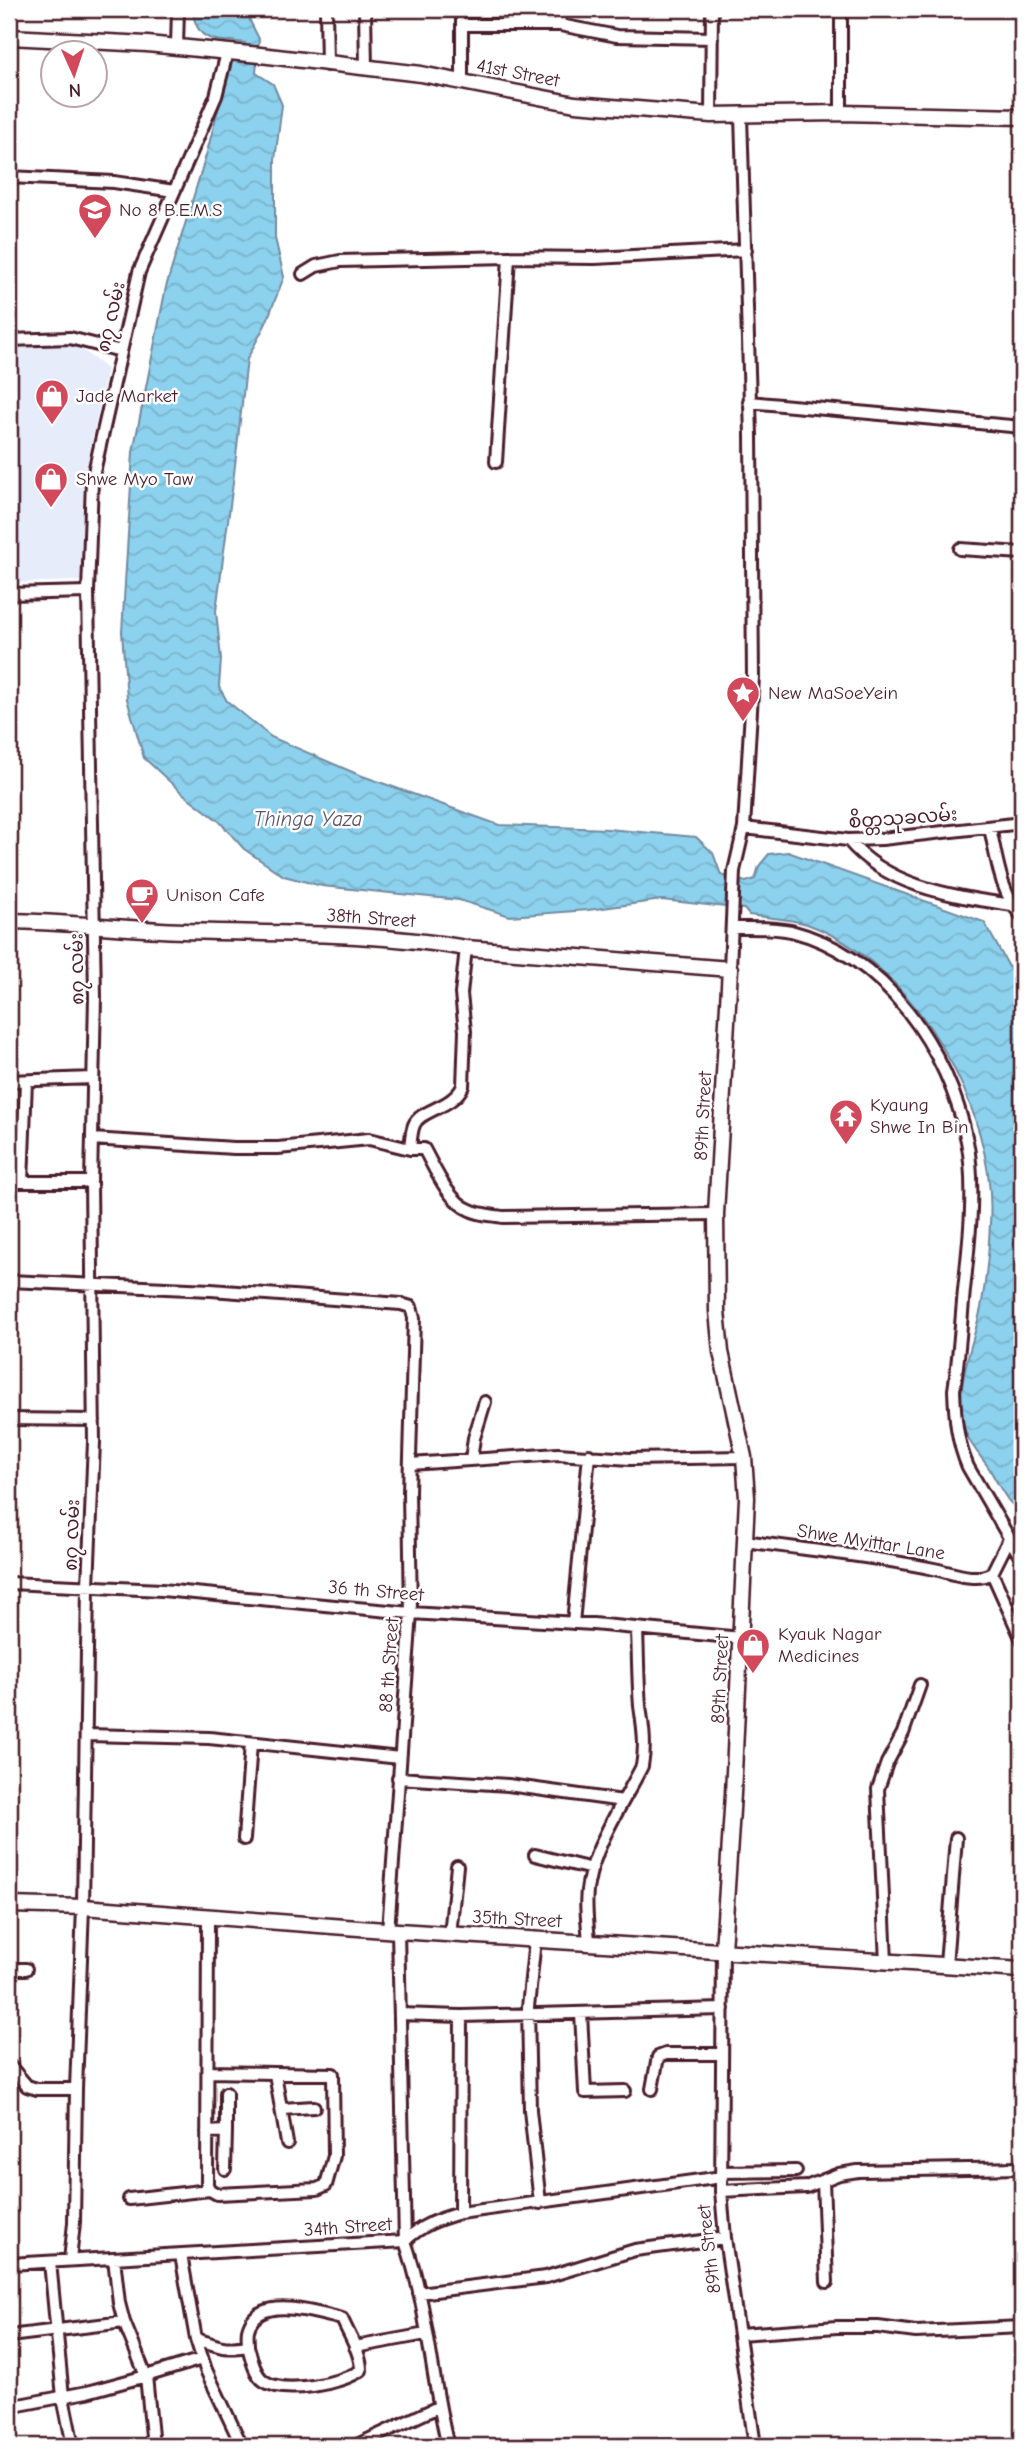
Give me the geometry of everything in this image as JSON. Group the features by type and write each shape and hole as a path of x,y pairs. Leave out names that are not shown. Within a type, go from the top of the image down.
{"main road":[{"name":"41st Street","path":"9,37 260,55 421,74 575,104 711,115 841,113 1022,117"},
{"name":"38th Street","path":"9,921 185,931 280,931 381,937 466,948 730,969"},
{"name":"89th Street","path":"723,1950 747,1498 744,1457 726,1382 718,1332 716,1214 730,969"},
{"name":"35th Street","path":"9,1905 83,1906 393,1931 1022,1970"}],"street":[{"path":"177,47 178,9"},
{"path":"326,9 327,65"},
{"path":"365,9 366,69"},
{"path":"462,9 463,82"},
{"path":"559,9 560,25"},
{"path":"711,115 712,9"},
{"path":"841,9 841,113"},
{"path":"462,25 560,25 617,36 712,38"},
{"name":"၈၇ လမ်း","path":"70,2260 74,2223 94,1420 91,1182 94,926 88,592 92,481 139,272 216,96 229,53"},
{"name":"89th Street","path":"730,969 734,871 744,828 753,677 752,468 741,116"},
{"path":"9,177 114,183 174,191"},
{"path":"303,274 316,266 340,261 595,258 746,250"},
{"path":"496,463 509,257"},
{"path":"9,340 70,338 121,351"},
{"path":"749,402 1022,427"},
{"path":"960,549 1022,553"},
{"path":"9,594 88,592"},
{"name":"စိတ္တသုခလမ်း","path":"744,828 848,840 923,836 1022,823"},
{"path":"990,828 1004,886 1012,905 1022,916"},
{"path":"848,840 870,862 895,876 945,893 1012,905"},
{"path":"733,928 790,931 851,958 888,988 909,1013 942,1066 967,1141 970,1183 970,1228 954,1390 955,1417 962,1453 1022,1560"},
{"path":"410,1149 413,1126 418,1118 448,1104 463,1086 465,1031 461,993 466,948"},
{"path":"9,1081 93,1078"},
{"path":"22,1182 26,1081"},
{"path":"92,1139 234,1148 278,1148 369,1139 410,1149 424,1149 436,1172 457,1199 469,1210 480,1213 524,1218 716,1214"},
{"path":"9,1182 91,1182"},
{"path":"9,1281 92,1286"},
{"name":"88 th Street","path":"92,1286 211,1290 401,1304 411,1307 414,1318 410,1464 411,1613 398,1778 393,1931 400,2014 405,2241 413,2264 438,2407 448,2446"},
{"path":"471,1460 474,1438 485,1402"},
{"path":"9,1421 94,1420"},
{"path":"410,1464 558,1454 630,1459 744,1457"},
{"path":"573,1623 589,1455"},
{"path":"1009,1539 992,1573 1022,1640"},
{"name":"Shwe Myittar Lane","path":"745,1541 920,1566 974,1577 992,1573"},
{"name":"36 th Street","path":"9,1583 88,1586 741,1638"},
{"path":"589,1943 586,1902 592,1869 642,1766 644,1754 637,1630"},
{"path":"886,1962 878,1789 887,1763 904,1733 920,1685"},
{"path":"86,1735 209,1738 400,1758"},
{"path":"244,1839 251,1743"},
{"path":"398,1778 494,1784 623,1801"},
{"path":"946,1965 956,1838"},
{"path":"535,1856 592,1869"},
{"path":"450,1934 457,1866"},
{"path":"208,1918 207,2185 217,2194 317,2189 326,2185 334,2156 333,2074 208,2072"},
{"path":"535,1940 528,2014 530,2110 540,2203"},
{"name":"89th Street","path":"723,1950 721,2191 725,2238 755,2446"},
{"path":"9,1969 26,1969"},
{"path":"400,2014 461,2016 723,2009"},
{"path":"581,2013 585,2092 625,2091"},
{"path":"460,2213 461,2016"},
{"path":"652,2089 658,2057 666,2054 722,2054"},
{"path":"9,2065 27,2086 37,2089 76,2090"},
{"path":"275,2074 287,2143"},
{"path":"225,2169 226,2093"},
{"path":"281,2109 314,2107"},
{"path":"207,2132 226,2131"},
{"path":"721,2191 806,2187 858,2171 1022,2168"},
{"name":"34th Street","path":"9,2264 405,2241 425,2225 460,2213 721,2175 796,2171"},
{"path":"823,2180 827,2282"},
{"path":"130,2199 210,2190"},
{"path":"419,2293 546,2277 635,2250 725,2238"},
{"path":"181,2255 202,2359 242,2446"},
{"path":"114,2258 124,2322 146,2376 153,2446"},
{"path":"50,2262 63,2397 73,2446"},
{"path":"303,2309 342,2319 355,2347 362,2366 358,2373 314,2386 276,2387 262,2380 256,2370 248,2346 248,2329 263,2310 303,2309"},
{"path":"9,2336 124,2322"},
{"path":"739,2334 837,2327 878,2327 916,2332 1022,2327"},
{"path":"355,2347 426,2334"},
{"path":"197,2339 228,2349 248,2346"},
{"path":"9,2407 63,2397 202,2359"},
{"path":"355,2446 438,2407"}],"shaded area":[{"name":"Jade Market","path":"71,341 107,369 83,483 81,581 9,583 9,343"}],"water":[{"name":"Thinga Yaza","path":"192,9 249,9 250,21 259,39 256,73 273,84 282,105 275,160 275,238 284,277 266,323 247,359 216,611 221,659 219,687 227,701 271,737 357,774 499,825 608,829 696,837 713,853 721,875 746,882 755,879 759,866 769,854 788,852 984,922 1022,990 1022,1515 1008,1500 972,1445 962,1418 961,1391 981,1308 989,1245 989,1180 980,1135 964,1090 942,1046 914,1006 882,971 846,943 807,924 749,915 744,909 662,900 588,910 510,916 459,900 322,886 284,876 244,849 220,822 181,792 144,758 127,699 122,632 133,452 166,287 207,152 229,67 245,43 216,40 203,35 198,29"}],"place":[{"name":"No 8 B.E.M.S","path":"95,240"},
{"name":"Jade Market","path":"52,426"},
{"name":"Shwe Myo Taw","path":"51,509"},
{"name":"New MaSoeYein","path":"743,723"},
{"name":"Unison Cafe","path":"142,925"},
{"name":"Kyaung Shwe In Bin","path":"846,1146"},
{"name":"Kyauk Nagar Medicines","path":"753,1675"}]}
